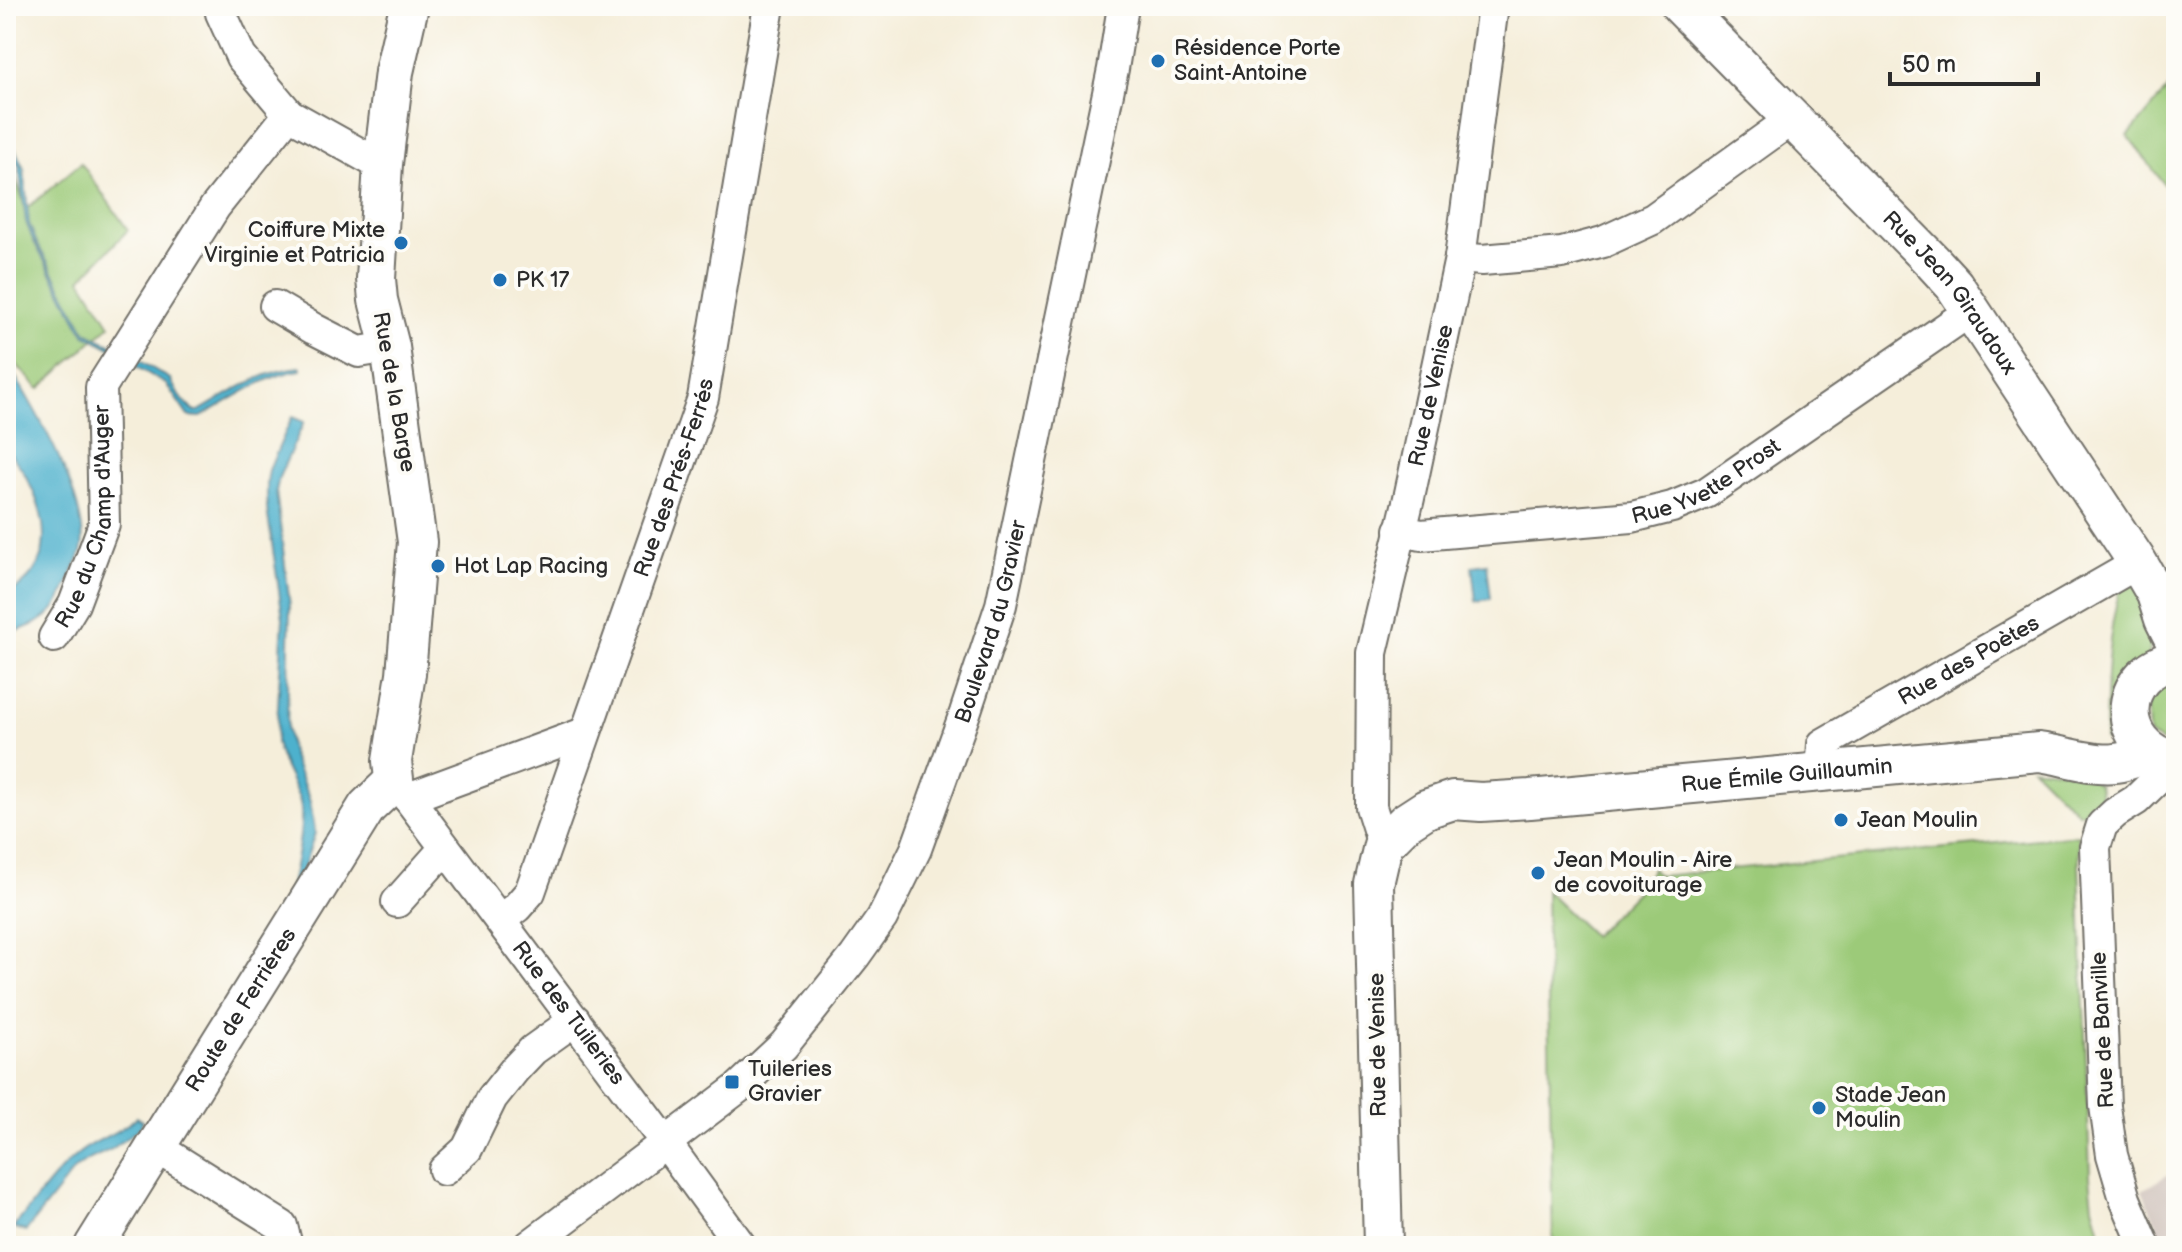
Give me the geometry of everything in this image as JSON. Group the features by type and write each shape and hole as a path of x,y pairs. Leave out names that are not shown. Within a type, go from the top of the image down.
{"main road":[{"name":"Rue de la Barge","path":"401,789 392,761 406,674 417,542 390,347 376,279 383,164 394,72 409,6"},
{"name":"Rue Jean Giraudoux","path":"1681,6 1954,285 2138,563 2156,594 2170,631 2155,657 2161,666 2135,687 2130,704 2156,756"},
{"path":"2092,762 2121,735 2156,756"},
{"name":"Rue Émile Guillaumin","path":"1375,930 1389,880 1407,846 1408,830 1481,802 2039,752 2092,762"},
{"name":"Route de Ferrières","path":"94,1246 367,807 388,787 401,789"},
{"name":"Rue de Venise","path":"1383,1246 1374,884 1408,830"}],"street":[{"path":"220,6 241,57 289,114 383,164"},
{"name":"Rue des Prés-Ferrés","path":"500,920 530,892 703,398 769,6"},
{"name":"Boulevard du Gravier","path":"529,1246 738,1088 784,1045 882,918 916,849 1001,605 1110,82 1123,6"},
{"name":"Rue de Venise","path":"1408,830 1384,805 1371,782 1372,653 1409,498 1460,258 1493,6"},
{"name":"Rue du Champ d'Auger","path":"54,637 74,604 104,524 101,387 215,207 289,114"},
{"path":"1460,258 1482,260 1562,253 1603,242 1653,219 1792,119"},
{"path":"275,306 359,352 390,347"},
{"name":"Rue Yvette Prost","path":"1400,530 1421,535 1452,533 1632,517 1672,507 1706,493 1972,310"},
{"name":"Rue des Poètes","path":"1821,772 1823,744 2138,563"},
{"path":"401,789 584,733"},
{"name":"Rue de Banville","path":"2145,1246 2125,1199 2112,1155 2105,1106 2095,847 2102,825 2136,800 2156,756"},
{"path":"2092,762 2108,783 2115,813"},
{"name":"Rue des Tuileries","path":"401,789 741,1246"},
{"path":"397,902 445,848"},
{"path":"444,1170 467,1149 492,1098 515,1069 533,1050 575,1020"},
{"path":"156,1147 282,1226 287,1246"}],"shaded area":[{"path":"2176,1170 2176,1246 2166,1246 2142,1190"}],"green space":[{"path":"2176,79 2176,200 2128,136"},
{"path":"6,151 26,209 81,163 128,230 81,279 110,325 39,389 6,353"},
{"path":"2138,580 2154,635 2148,656 2109,739 2105,740 2108,664 2115,608 2120,589"},
{"path":"2176,674 2176,749 2149,735 2147,689"},
{"path":"2032,767 2086,774 2099,785 2102,802 2094,811 2078,813"},
{"name":"Stade Jean Moulin","path":"2078,835 2090,1177 2093,1206 2104,1246 1553,1246 1546,891 1593,936 1645,883 1652,869 1659,876"}],"water":[{"path":"6,129 24,169 29,223 37,243 86,332 118,348 116,351 84,334 33,240 26,222 19,167 6,138"},
{"path":"130,355 170,379 179,396 193,411 199,411 274,372 301,367 301,370 262,382 201,417 188,416 166,384 127,361"},
{"path":"6,361 68,478 82,527 82,548 60,601 48,616 6,635 6,595 35,570 44,540 39,506 24,473 7,447"},
{"path":"292,417 304,422 279,477 276,491 290,606 287,730 291,753 310,801 315,833 297,888 291,886 299,844 301,810 276,742 283,618 267,509 269,470"},
{"path":"1487,564 1491,599 1476,601 1472,566"},
{"path":"137,1117 143,1121 142,1126 112,1149 75,1169 26,1231 13,1228 70,1161"}],"place":[{"name":"Résidence Porte Saint-Antoine","path":"1158,61"},
{"name":"Coiffure Mixte Virginie et Patricia","path":"401,243"},
{"name":"PK 17","path":"500,280"},
{"name":"Hot Lap Racing","path":"438,566"},
{"name":"Jean Moulin","path":"1841,820"},
{"name":"Jean Moulin - Aire de covoiturage","path":"1538,873"},
{"name":"Tuileries Gravier","path":"732,1082"},
{"name":"Stade Jean Moulin","path":"1819,1108"}]}
